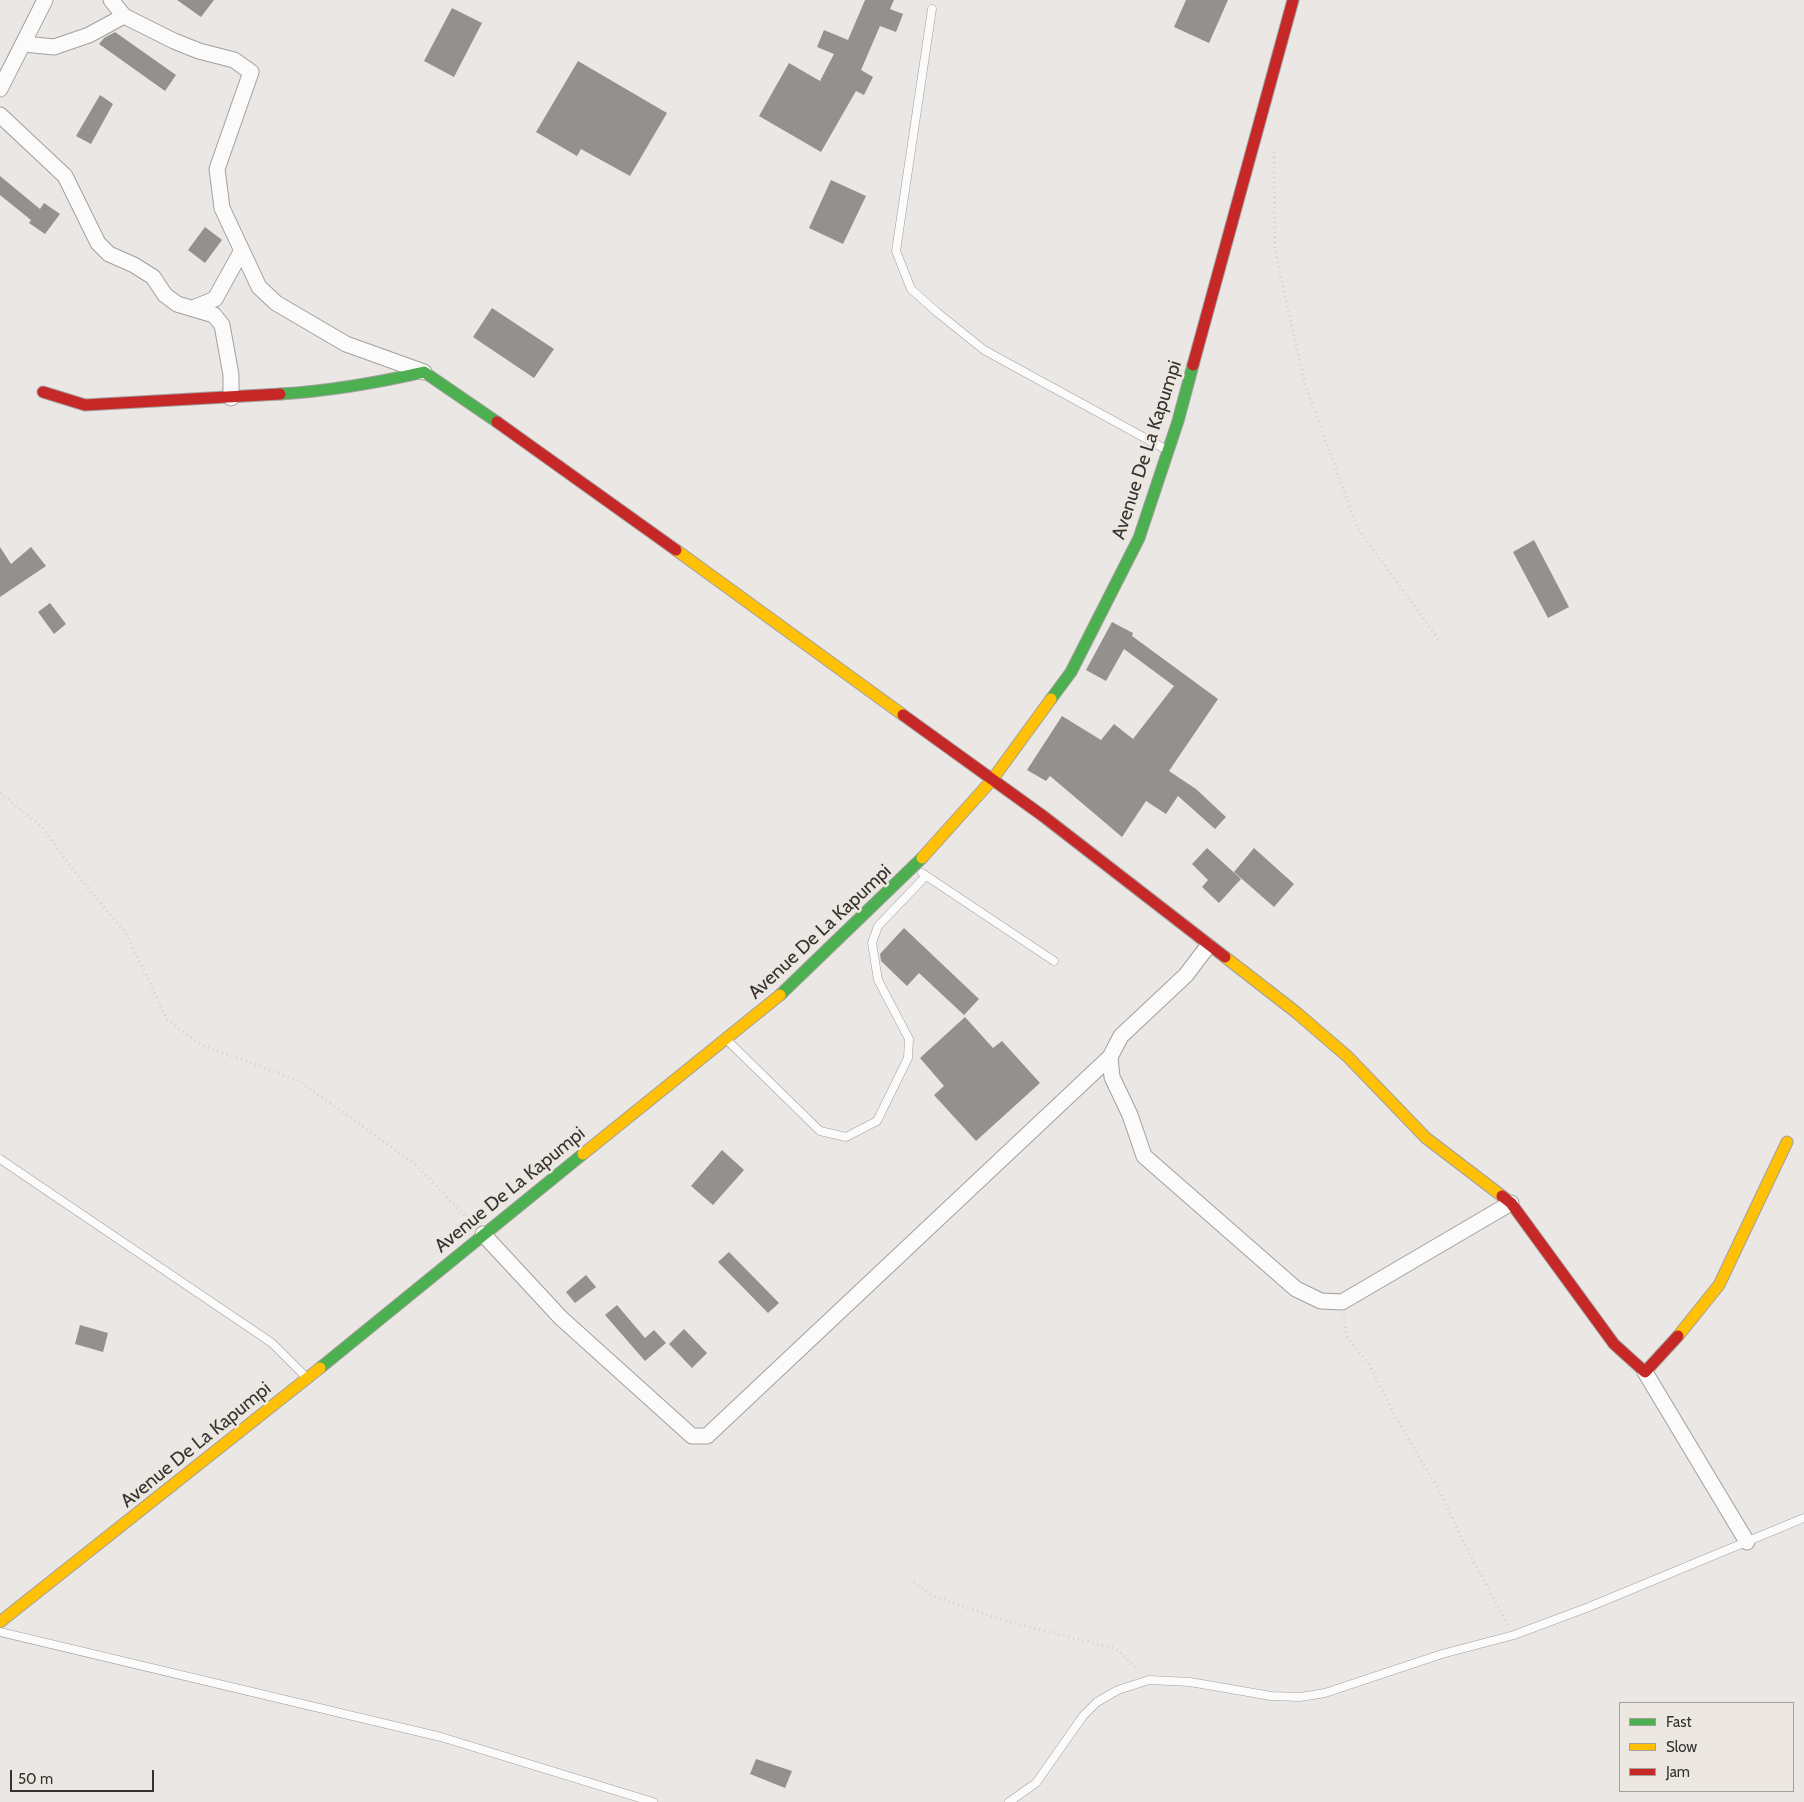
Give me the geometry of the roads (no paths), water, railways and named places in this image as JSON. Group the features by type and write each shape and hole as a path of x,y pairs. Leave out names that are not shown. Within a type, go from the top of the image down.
{"street":[{"path":"0,89 45,0"},
{"path":"111,0 124,16 199,51 234,60 251,72 217,169 222,208 259,287 276,303 346,344 424,372 572,474 1042,816 1208,946 1298,1013 1341,1050 1426,1138 1511,1203 1614,1344 1645,1372 1747,1542"},
{"name":"Avenue De La Kapumpi","path":"0,1622 307,1378 774,1001 914,867 992,780 1071,672 1139,538 1169,451 1293,0"},
{"path":"24,44 54,47 89,35 124,16"},
{"path":"0,115 65,176 98,242 109,254 134,265 153,278 165,295 177,304 214,315 222,325 231,375 231,398"},
{"path":"193,308 215,299 241,252"},
{"path":"43,392 85,405 231,398 320,392 372,384 424,372"},
{"path":"483,1234 582,1337 692,1436 707,1436 1110,1057 1121,1036 1186,975 1208,946"},
{"path":"1110,1057 1112,1077 1130,1115 1144,1156 1296,1289 1322,1301 1342,1302 1511,1203"},
{"path":"1645,1372 1680,1334 1719,1285 1787,1142"}],"lane":[{"path":"932,9 896,252 911,289 984,350 1169,451"},
{"path":"914,867 1054,960"},
{"path":"726,1039 820,1131 846,1137 877,1121 908,1058 909,1039 878,980 872,943 878,926 926,876"},
{"path":"0,1159 272,1343 307,1378"},
{"path":"1009,1802 1036,1783 1083,1716 1098,1702 1118,1690 1149,1680 1190,1682 1271,1696 1300,1697 1325,1693 1442,1654 1514,1635 1589,1608 1804,1518"},
{"path":"0,1632 441,1737 653,1802"}]}
